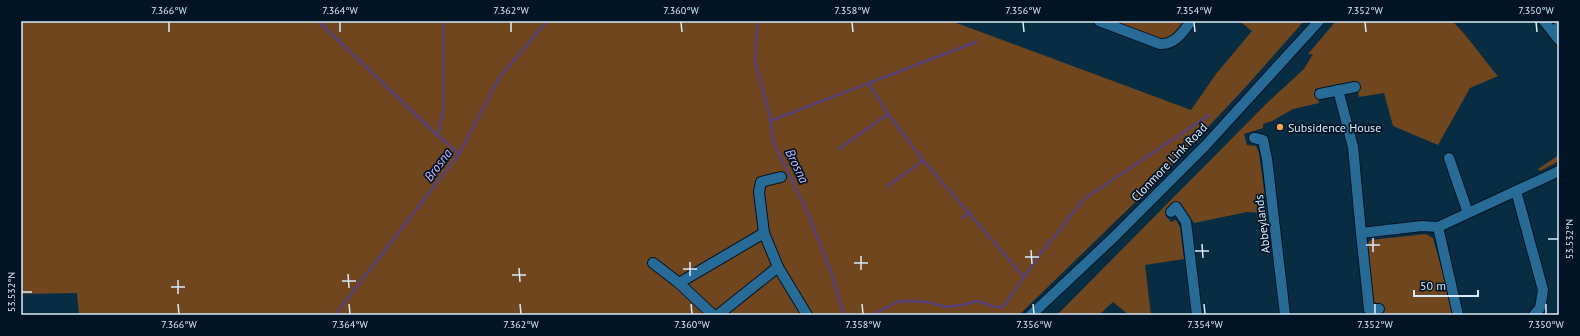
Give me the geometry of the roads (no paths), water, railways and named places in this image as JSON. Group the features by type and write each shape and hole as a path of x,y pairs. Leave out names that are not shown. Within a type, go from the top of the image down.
{"street":[{"path":"1099,21 1160,44 1166,44 1171,43 1180,35 1191,21"},
{"name":"Clonmore Link Road","path":"1032,315 1113,238 1205,146 1319,21"},
{"path":"1544,21 1557,30"},
{"path":"1320,94 1356,86"},
{"path":"1338,90 1353,147 1369,309 1379,309"},
{"name":"Abbeylands","path":"1254,138 1263,140 1267,160 1285,315"},
{"path":"1449,158 1468,213"},
{"path":"1361,233 1422,226 1438,227 1559,171"},
{"path":"781,177 761,182 759,192 764,233 778,267 807,315"},
{"path":"1516,191 1543,290 1540,308 1534,315"},
{"path":"1171,212 1176,207 1186,222 1197,315"},
{"path":"1438,227 1458,315"},
{"path":"680,283 764,233"},
{"path":"654,263 680,283 713,315"},
{"path":"718,315 778,267"}],"waterway":[{"path":"318,21 459,154"},
{"path":"438,135 443,112 443,21"},
{"name":"Brosna","path":"335,315 459,154 499,78 547,21"},
{"name":"Brosna","path":"758,21 755,61 770,117 773,141 809,216 832,275 844,315"},
{"path":"770,121 976,42"},
{"path":"869,84 888,114 923,160 1024,277"},
{"path":"839,149 888,114"},
{"path":"872,315 897,302 904,301 928,302 946,307 963,305 977,301 995,307 1003,307 1038,257 1084,199 1209,115"},
{"path":"888,186 923,160"},
{"path":"962,218 970,212"}],"place":[{"name":"Subsidence House","path":"1280,127"}]}
